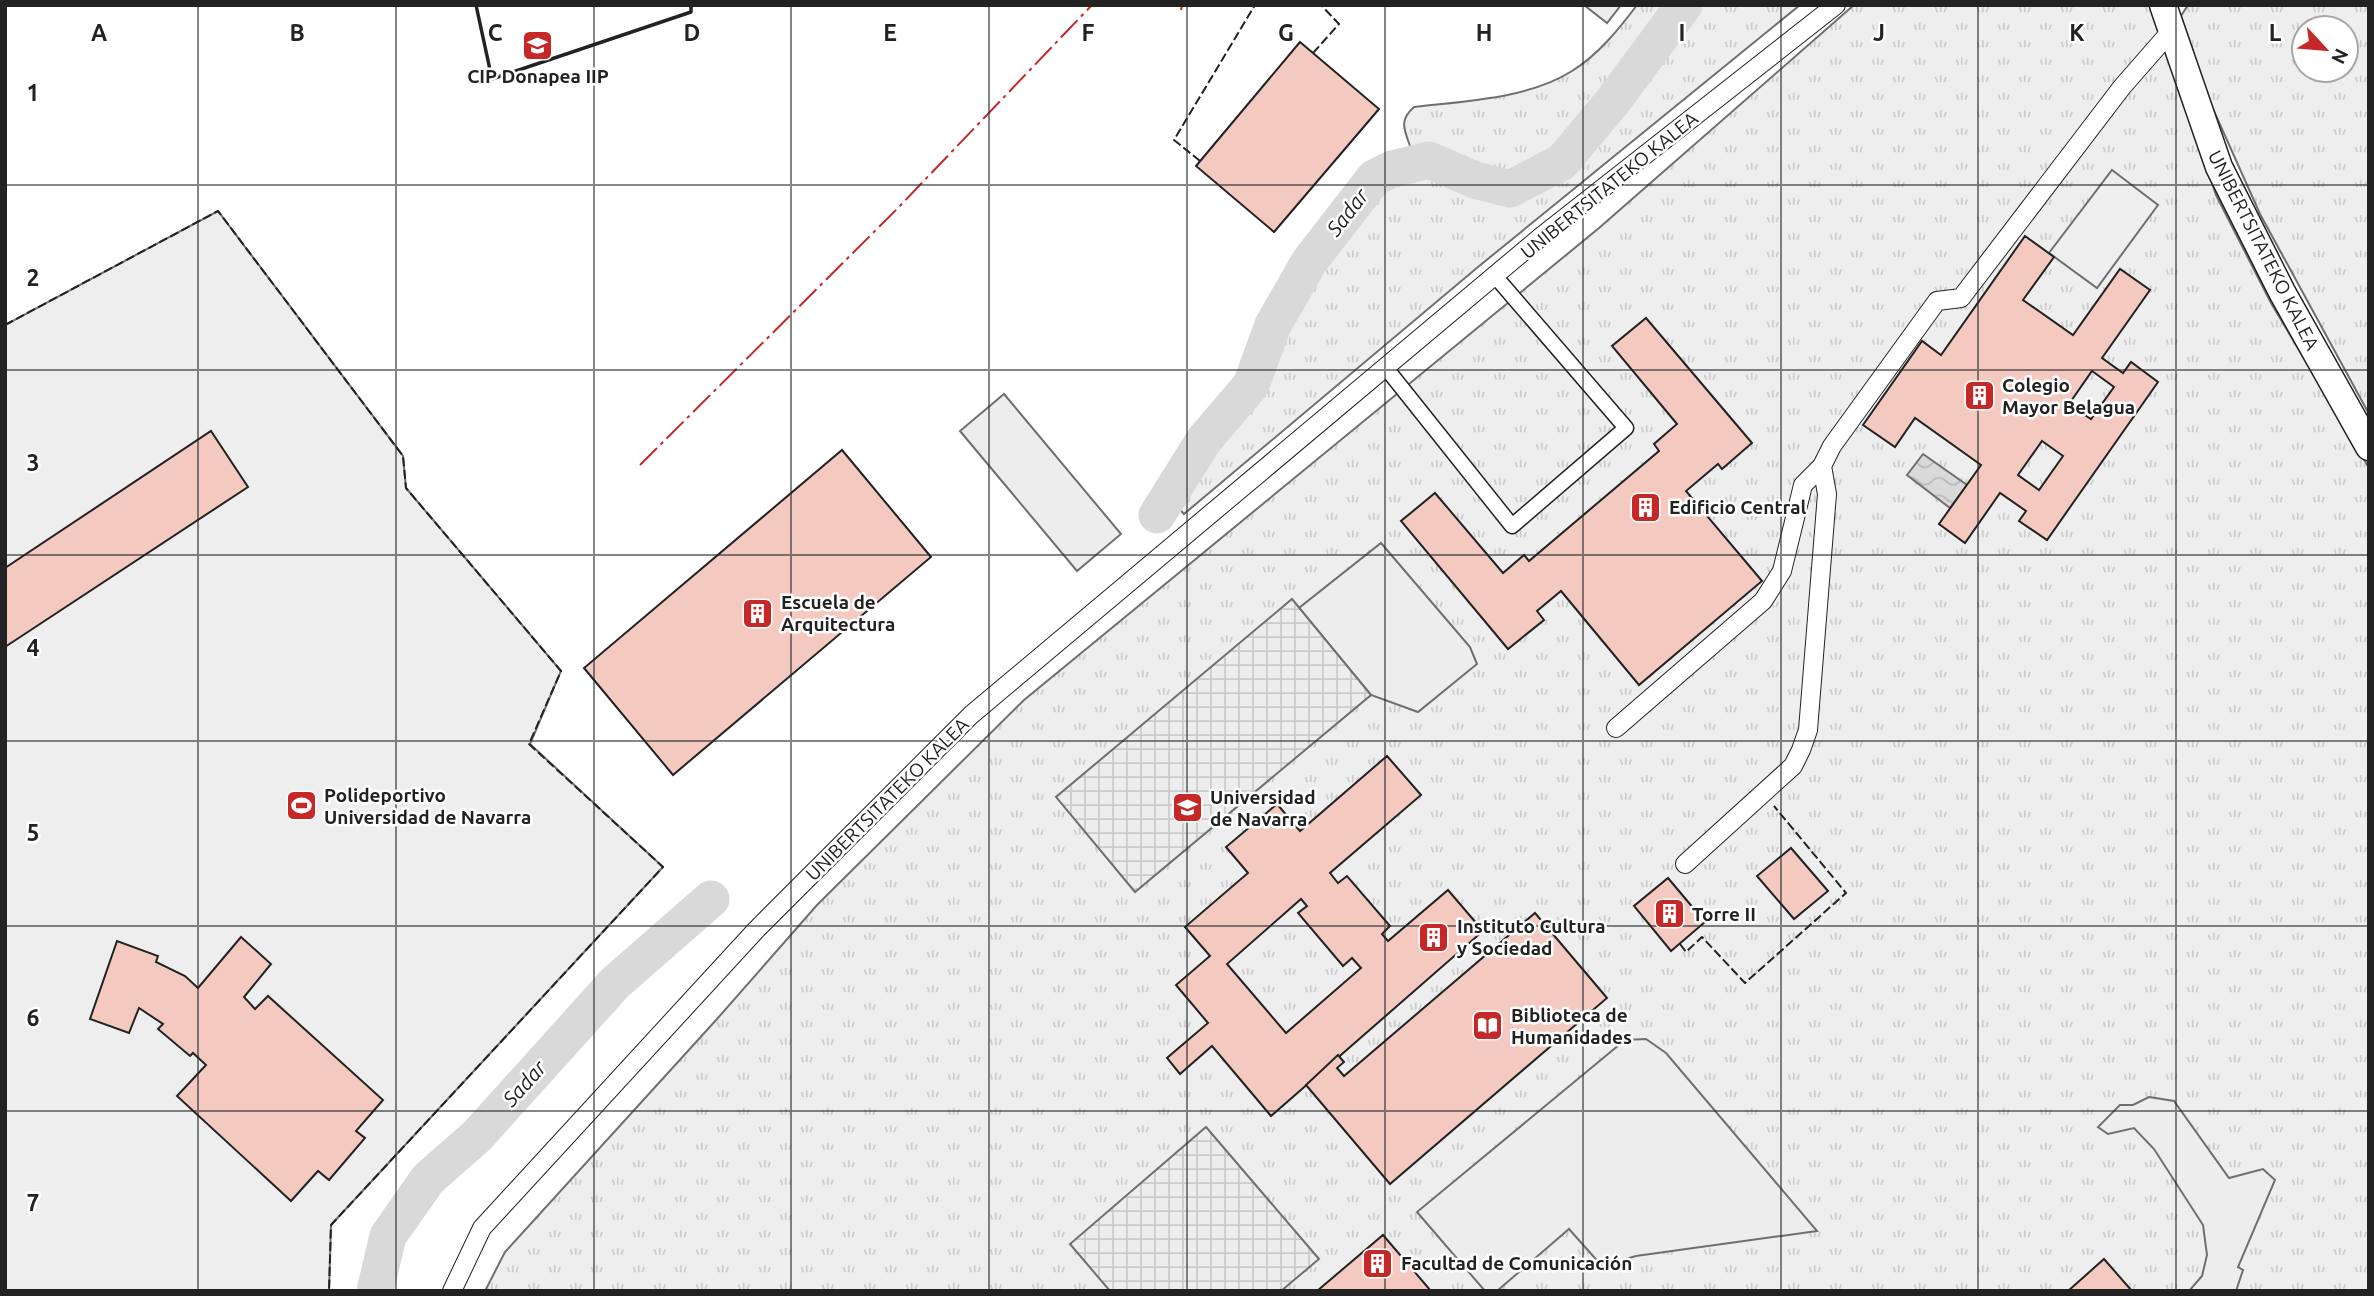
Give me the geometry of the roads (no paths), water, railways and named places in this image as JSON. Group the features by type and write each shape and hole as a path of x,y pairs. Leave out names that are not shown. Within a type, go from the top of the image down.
{"main road":[{"name":"UNIBERTSITATEKO KALEA","path":"2163,5 2219,167 2282,292 2369,447"}],"street":[{"name":"UNIBERTSITATEKO KALEA","path":"452,1291 482,1228 756,930 971,715 1543,235 1836,5"},
{"path":"1616,728 1763,601 1782,571 1803,485 1822,466 1832,446 1937,300 1961,298 2122,87 2171,31"},
{"path":"1386,368 1512,526 1626,428 1495,276"},
{"path":"1685,864 1793,766 1808,730 1828,494 1822,466"}],"water":[{"path":"1923,454 1967,485 1950,508 1907,475"}],"waterway":[{"name":"Sadar","path":"1157,515 1204,440 1251,385 1273,325 1309,262 1374,178 1392,169 1429,160 1475,180 1510,189 1562,162 1613,101 1684,5"},
{"name":"Sadar","path":"375,1291 388,1236 428,1179 477,1136 615,983 711,899"}],"place":[{"name":"CIP Donapea IIP","path":"538,45"},
{"name":"Colegio Mayor Belagua","path":"1979,396"},
{"name":"Edificio Central","path":"1646,507"},
{"name":"Escuela de Arquitectura","path":"758,613"},
{"name":"Polideportivo Universidad de Navarra","path":"301,806"},
{"name":"Universidad de Navarra","path":"1187,808"},
{"name":"Torre II","path":"1669,914"},
{"name":"Instituto Cultura y Sociedad","path":"1434,937"},
{"name":"Biblioteca de Humanidades","path":"1488,1026"},
{"name":"Facultad de Comunicación","path":"1378,1263"}]}
